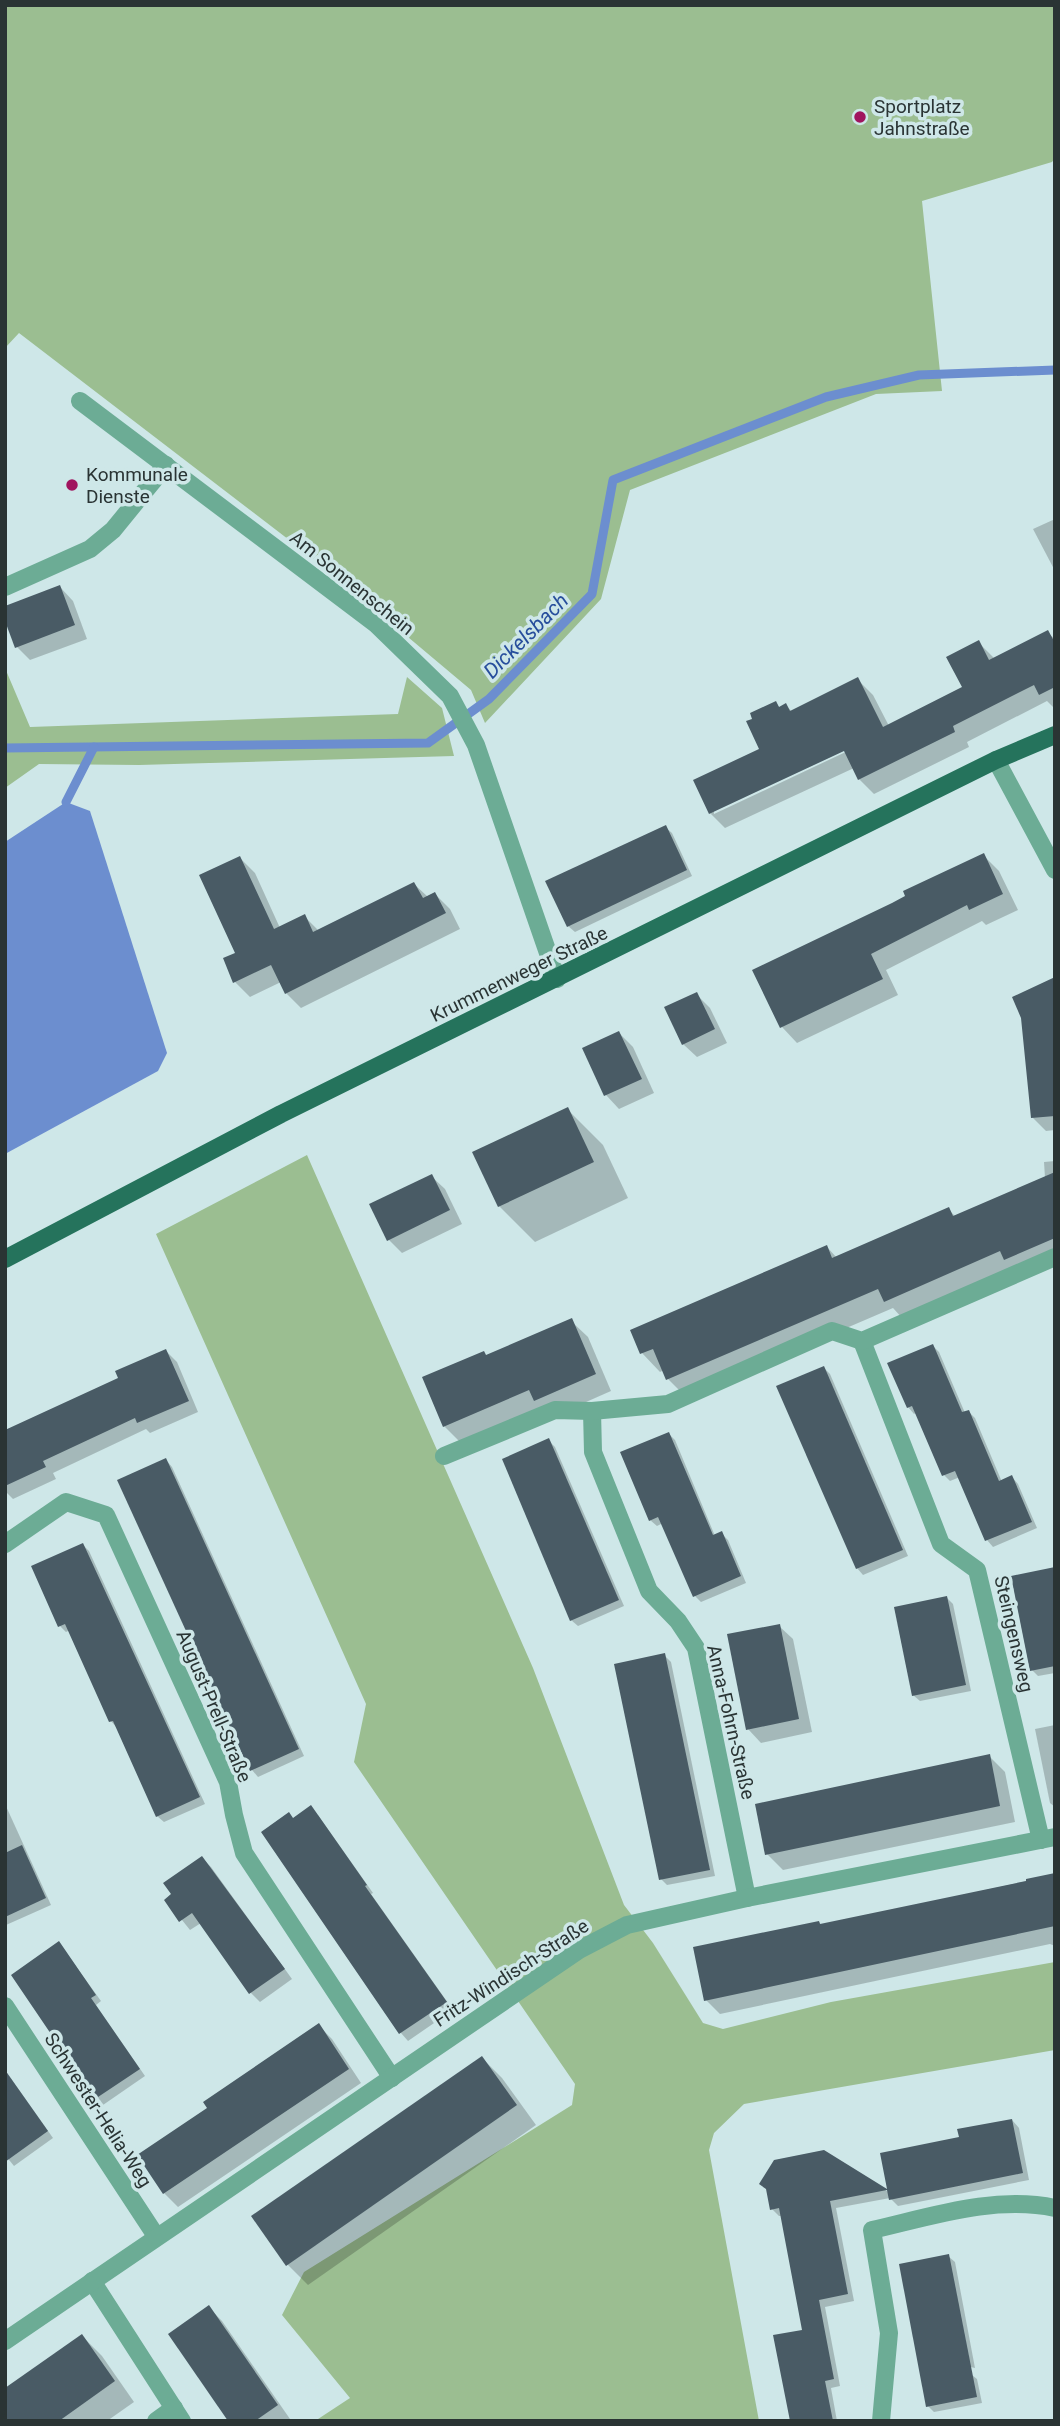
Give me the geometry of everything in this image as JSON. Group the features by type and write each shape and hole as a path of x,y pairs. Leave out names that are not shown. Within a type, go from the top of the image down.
{"main road":[{"name":"Krummenweger Straße","path":"5,1259 281,1114 996,760 1055,735"}],"street":[{"name":"Am Sonnenschein","path":"80,401 376,624 450,696 476,745 557,979"},
{"path":"5,587 90,549 113,530 166,465"},
{"path":"996,760 1055,870"},
{"path":"444,1456 555,1410 592,1411 668,1404 832,1331 862,1341 1055,1256"},
{"name":"Steingensweg","path":"862,1341 942,1544 977,1570 1048,1839"},
{"name":"Anna-Fohrn-Straße","path":"592,1411 593,1452 649,1591 678,1621 696,1648 747,1898"},
{"name":"August-Prell-Straße","path":"5,1544 66,1502 106,1514 228,1782 244,1853 392,2078"},
{"name":"Fritz-Windisch-Straße","path":"5,2341 579,1950 627,1925 747,1898 1048,1839"},
{"name":"Schwester-Helia-Weg","path":"5,2006 156,2236"},
{"path":"881,2421 889,2333 872,2230 979,2206 1041,2205 1055,2208"},
{"path":"92,2281 178,2414 156,2421"}],"green space":[{"name":"Sportplatz Jahnstraße","path":"5,5 1055,5 1055,158 1052,162 922,201 942,391 876,394 630,490 601,599 485,723 471,690 327,569 19,333 5,348"},
{"path":"5,668 30,727 398,714 407,677 442,708 454,756 139,765 39,764 5,788"},
{"path":"307,1155 533,1668 624,1905 653,1943 703,2023 723,2029 831,2002 1055,1962 1055,2050 744,2104 714,2133 709,2150 759,2421 315,2421 350,2398 282,2315 304,2272 572,2105 575,2084 354,1762 366,1704 156,1234"}],"water":[{"path":"66,802 90,811 167,1053 158,1071 5,1154 5,842"}],"building":[{"path":"60,585 75,625 15,648 5,621 5,606"},
{"path":"1048,630 1055,643 1055,687 1039,695 1034,685 953,726 955,732 858,780 844,751 709,814 693,780 759,749 746,721 752,719 750,713 776,701 779,707 786,703 790,711 858,677 883,727 962,687 946,657 979,640 989,660"},
{"path":"666,825 687,870 567,927 545,881"},
{"path":"984,853 1003,894 969,910 967,905 871,954 883,979 780,1028 752,970 892,903 905,896 903,891"},
{"path":"240,856 274,929 305,914 313,932 414,882 423,898 435,892 446,913 285,994 271,965 233,983 223,958 235,953 199,875"},
{"path":"1055,977 1055,1116 1031,1118 1021,1018 1012,997"},
{"path":"697,992 715,1029 682,1045 664,1007"},
{"path":"619,1031 642,1079 604,1096 582,1048"},
{"path":"568,1107 594,1162 498,1207 472,1152"},
{"path":"1055,1172 1055,1238 1004,1260 1000,1251 884,1302 878,1289 666,1380 653,1349 640,1354 630,1330 827,1245 832,1258 949,1207 953,1216"},
{"path":"432,1174 450,1210 387,1241 369,1204"},
{"path":"572,1318 596,1374 534,1401 529,1390 443,1427 422,1377 484,1351 486,1355"},
{"path":"933,1344 962,1412 969,1410 999,1481 1012,1475 1032,1522 985,1541 955,1471 942,1476 912,1406 907,1408 887,1363"},
{"path":"166,1349 189,1401 137,1423 135,1418 43,1461 46,1467 5,1486 5,1430 118,1378 115,1371"},
{"path":"824,1366 903,1550 856,1569 776,1386"},
{"path":"669,1432 713,1535 722,1531 741,1576 693,1597 658,1517 649,1521 620,1452"},
{"path":"549,1438 619,1600 570,1621 502,1459"},
{"path":"166,1458 299,1749 250,1771 117,1480"},
{"path":"83,1543 200,1797 156,1817 65,1624 58,1627 31,1566"},
{"path":"1055,1567 1055,1666 1030,1671 1011,1576"},
{"path":"947,1596 966,1685 912,1696 894,1607"},
{"path":"780,1624 799,1719 746,1730 727,1634"},
{"path":"665,1653 710,1870 659,1880 614,1664"},
{"path":"990,1754 1000,1806 765,1855 755,1804"},
{"path":"311,1805 447,2002 399,2034 261,1832 289,1812 293,1818"},
{"path":"22,1845 46,1898 5,1917 5,1853"},
{"path":"202,1856 285,1969 249,1994 192,1913 179,1922 164,1900 171,1894 163,1883"},
{"path":"1055,1873 1055,1926 704,2001 693,1947 819,1921 820,1924"},
{"path":"59,1941 96,1995 91,1998 140,2069 95,2099 11,1975"},
{"path":"319,2023 349,2069 163,2194 137,2155 207,2108 203,2102"},
{"path":"482,2056 517,2105 286,2266 251,2216"},
{"path":"5,2070 48,2131 5,2162"},
{"path":"1012,2119 1023,2173 889,2200 887,2190 830,2201 848,2294 819,2300 834,2379 825,2381 833,2421 790,2421 773,2335 802,2330 779,2208 770,2210 766,2189 759,2184 774,2160 824,2150 887,2189 880,2153 959,2137 957,2129"},
{"path":"949,2254 977,2397 926,2407 899,2264"},
{"path":"209,2305 278,2405 255,2421 228,2421 168,2334"},
{"path":"82,2334 115,2381 59,2421 5,2421 5,2388"}],"waterway":[{"name":"Dickelsbach","path":"5,748 428,743 489,699 592,594 613,480 826,397 919,375 1055,370"},
{"path":"66,802 94,747"}],"place":[{"name":"Sportplatz Jahnstraße","path":"860,117"},
{"name":"Kommunale Dienste","path":"72,485"}]}
